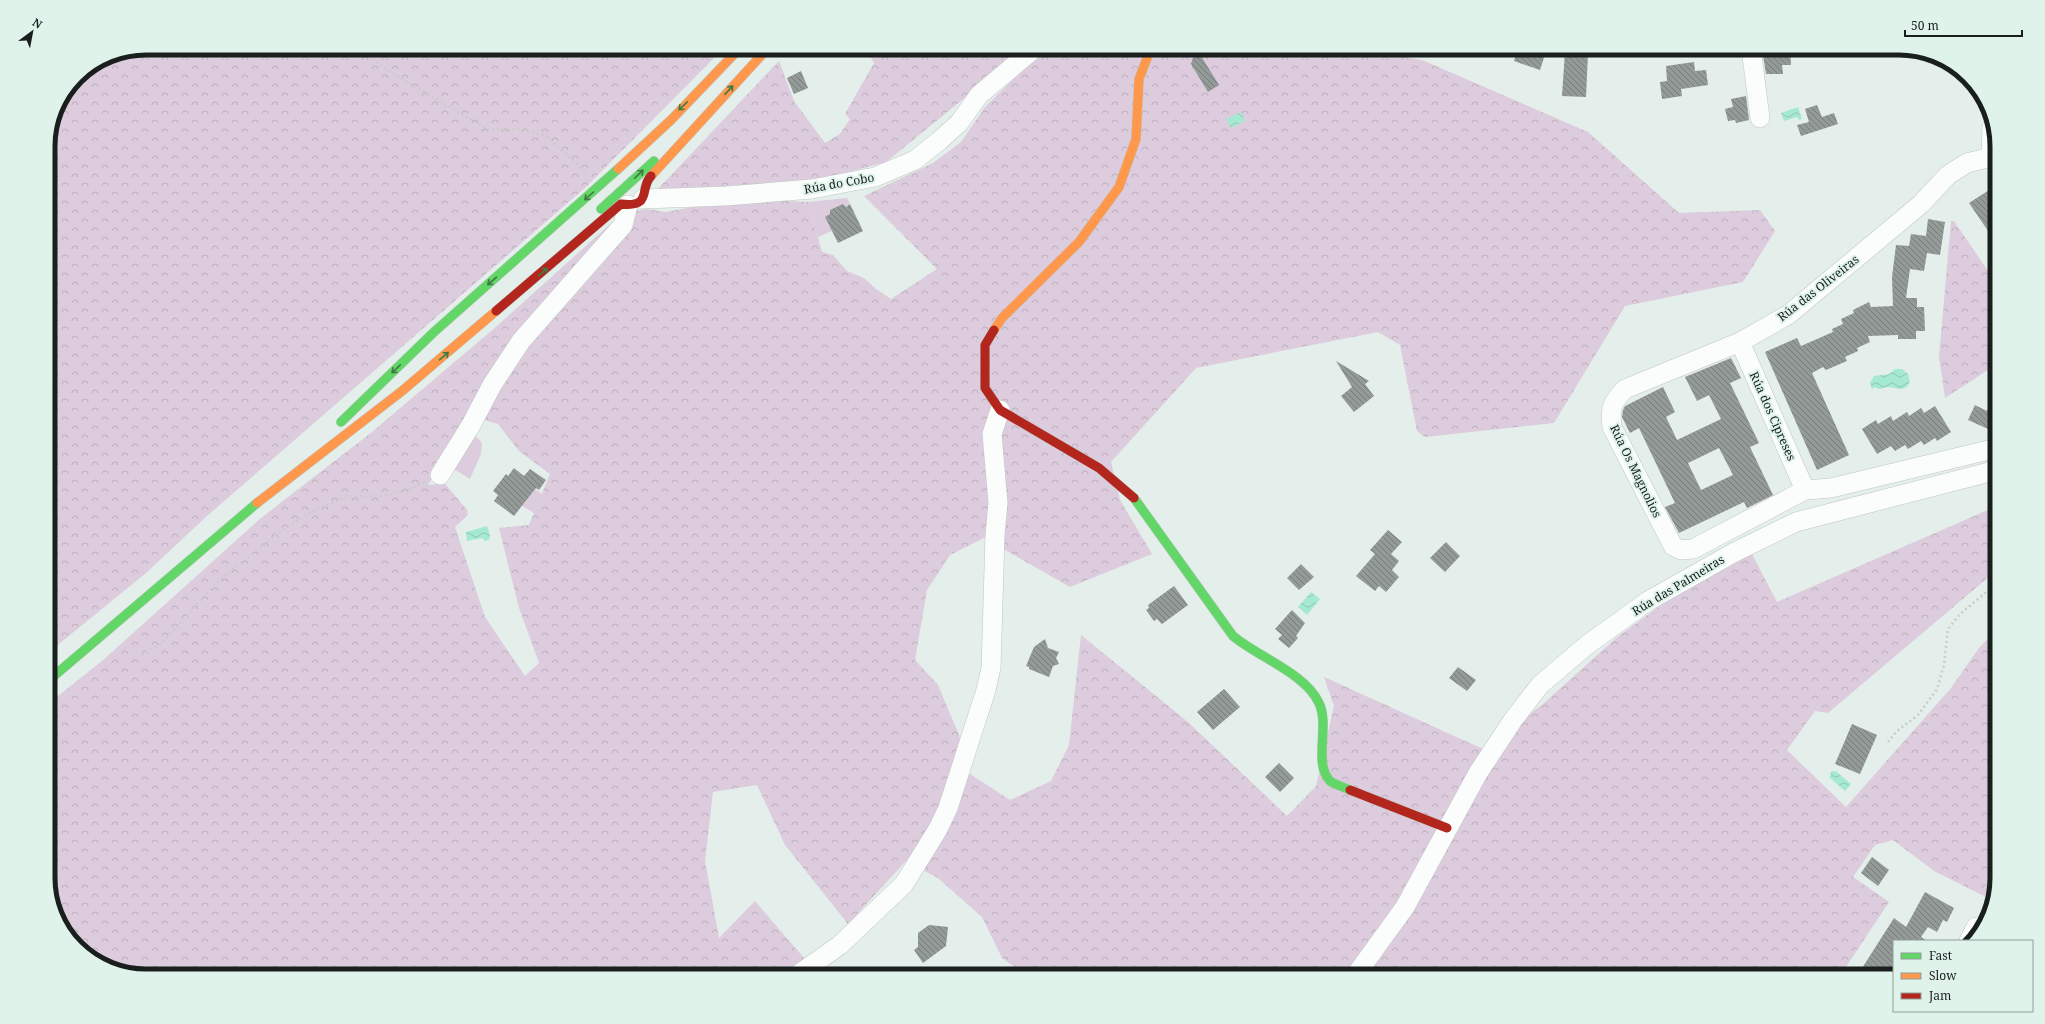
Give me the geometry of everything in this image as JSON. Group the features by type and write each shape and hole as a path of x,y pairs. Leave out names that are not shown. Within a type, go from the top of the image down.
{"main road":[{"path":"334,430 447,320 601,186 716,75 734,55"},
{"path":"336,440 624,197 761,55"},
{"path":"1148,55 1139,79 1136,139 1118,187 1079,242 1002,318 985,345 985,388 1000,410 1113,478 1132,495 1233,636 1244,646 1302,682 1315,695 1322,710 1324,722 1323,764 1326,776 1331,782 1447,828"},
{"path":"55,675 267,494 402,391 621,204 624,197 694,107 716,75"},
{"path":"593,205 647,190 647,180 692,128"},
{"path":"601,186 624,197"},
{"path":"532,246 558,234"},
{"path":"267,494 322,440"}],"street":[{"name":"Rúa do Cobo","path":"624,197 726,196 812,189 875,177 915,160 939,141 959,123 979,95 1027,55"},
{"path":"1752,55 1760,118"},
{"name":"Rúa das Oliveiras","path":"1625,389 1740,342 1788,315 1921,204 1948,175 1967,164 1990,160"},
{"path":"440,475 471,426 492,384 521,341 623,225 624,197"},
{"name":"Rúa dos Cipreses","path":"1740,342 1805,490"},
{"name":"Rúa Os Magnolios","path":"1625,389 1614,400 1610,413 1612,427 1673,546 1681,550"},
{"path":"806,969 840,945 904,884 938,829 948,808 986,690 991,668 995,535 998,503 992,434 1000,410"},
{"name":"Rúa das Palmeiras","path":"1681,550 1692,549 1805,490 1831,488 1990,450"},
{"name":"Rúa das Palmeiras","path":"1360,969 1405,907 1478,773 1512,720 1540,685 1587,645 1648,601 1733,553 1796,522 1990,472"}],"path":[{"path":"369,55 382,67 486,129 524,129 546,136 601,186"},
{"path":"142,655 161,644 217,582 281,531 315,510 348,496 383,496 410,489 440,475"},
{"path":"1888,742 1897,731 1918,715 1937,689 1944,666 1948,629 1959,614 1990,589"}],"green space":[{"path":"146,55 717,55 586,187 207,516 146,573 55,647 55,140 58,123 64,106 70,96 86,78 96,70 111,62 123,58"},
{"path":"869,55 1017,55 886,162 820,180 657,190 779,61 794,101 825,143 840,134 850,119 845,114 874,63"},
{"path":"1038,55 1394,55 1422,60 1588,132 1679,213 1760,210 1775,231 1743,282 1625,306 1554,423 1425,437 1417,431 1400,345 1378,332 1196,368 1111,462 1120,500 1152,554 1070,587 984,538 950,555 927,590 915,660 938,685 959,735 967,772 1010,800 1051,781 1069,745 1081,635 1188,722 1287,816 1316,786 1334,706 1324,677 1483,749 1543,704 1616,638 1680,591 1750,550 1777,602 1990,509 1990,576 1828,713 1815,711 1787,750 1846,807 1951,688 1979,648 1990,636 1990,878 1988,898 1934,871 1893,840 1875,845 1853,877 1889,902 1845,969 1017,969 1002,958 982,917 938,878 906,861 848,924 785,845 757,785 713,792 705,861 719,938 755,901 804,958 810,969 146,969 123,966 106,960 96,954 78,938 64,918 55,884 55,698 102,661 261,518 372,432 497,326 618,217 505,349 428,485 445,484 468,511 468,515 455,527 485,617 525,676 539,663 519,608 499,528 529,525 550,474 519,451 498,424 484,420 512,367 537,334 630,232 633,211 647,209 666,212 713,203 765,200 808,202 822,252 833,255 847,271 864,278 876,289 891,299 937,269 864,196 933,163 961,142 985,107"},
{"path":"847,198 850,204 825,217 829,226 833,224 832,231 818,237 808,202"},
{"path":"1951,221 1954,221 1990,274 1990,369 1945,398 1939,357"},
{"path":"475,435 482,443 481,454 470,479 454,469"},
{"path":"535,489 542,494 534,513 522,506"}],"water":[{"path":"1798,107 1802,119 1799,120 1797,117 1784,121 1781,113"},
{"path":"1241,112 1245,121 1231,128 1226,119"},
{"path":"1895,369 1902,369 1908,374 1910,381 1905,388 1900,389 1887,387 1880,389 1875,387 1872,389 1870,383 1874,376 1889,374"},
{"path":"487,526 490,535 489,540 485,541 482,538 467,541 466,532"},
{"path":"1311,592 1320,599 1307,615 1298,607"},
{"path":"1836,771 1851,784 1845,791 1829,777 1831,775 1830,772"}],"building":[{"path":"1194,55 1200,55 1219,85 1208,92 1191,64"},
{"path":"1516,55 1545,55 1540,70 1514,61"},
{"path":"1565,55 1588,55 1586,97 1562,96"},
{"path":"1763,55 1790,55 1791,65 1782,65 1783,74 1766,74"},
{"path":"1694,62 1695,71 1706,70 1708,85 1681,89 1682,96 1662,99 1660,82 1667,81 1666,66"},
{"path":"801,71 808,88 794,94 787,78"},
{"path":"1746,96 1749,120 1736,123 1735,120 1728,121 1725,109 1733,107 1731,99"},
{"path":"1817,105 1822,117 1834,113 1838,124 1801,136 1797,125 1809,122 1805,109"},
{"path":"1990,190 1990,234 1969,203"},
{"path":"843,204 846,207 850,204 863,231 838,243 825,217 830,214 830,210"},
{"path":"1928,219 1945,222 1940,255 1927,253 1924,271 1910,269 1906,298 1917,298 1917,307 1924,307 1925,331 1916,331 1916,339 1898,339 1898,335 1868,336 1870,342 1857,348 1858,351 1845,357 1847,361 1826,370 1823,367 1812,373 1849,455 1817,470 1765,352 1797,338 1801,346 1833,332 1832,329 1843,324 1841,319 1854,313 1853,310 1869,302 1871,307 1893,306 1892,277 1896,245 1909,246 1911,234 1926,236"},
{"path":"1731,358 1741,378 1730,383 1759,443 1750,447 1773,495 1747,508 1744,502 1679,533 1665,507 1675,503 1639,428 1630,433 1622,417 1625,406 1663,387 1675,412 1666,417 1677,440 1721,419 1709,395 1697,401 1685,377","holes":["1719,448 1733,475 1701,490 1688,463"]},
{"path":"1336,361 1369,381 1365,384 1374,396 1354,412 1341,396 1352,387"},
{"path":"1990,404 1990,430 1968,420 1975,405 1987,411"},
{"path":"1935,406 1951,432 1937,441 1935,438 1924,445 1921,441 1908,449 1905,445 1895,451 1891,446 1877,454 1862,429 1876,420 1878,424 1891,416 1893,421 1907,412 1909,416 1921,408 1924,413"},
{"path":"514,468 524,476 530,469 546,480 539,490 536,488 514,516 494,501 498,495 493,491 506,474 508,476"},
{"path":"1388,530 1402,542 1391,554 1399,561 1392,570 1399,577 1386,592 1379,586 1375,591 1356,576 1375,554 1370,550"},
{"path":"1446,542 1460,556 1445,572 1430,558"},
{"path":"1301,564 1314,577 1299,590 1287,578"},
{"path":"1174,586 1188,605 1162,624 1157,619 1154,621 1146,610 1149,608 1148,605"},
{"path":"1292,610 1305,623 1296,636 1298,638 1289,648 1278,639 1282,635 1275,629"},
{"path":"1045,639 1048,648 1059,652 1056,658 1059,664 1053,666 1049,677 1029,669 1029,667 1026,666 1034,647"},
{"path":"1458,667 1476,680 1467,691 1449,678"},
{"path":"1224,689 1240,707 1213,730 1197,712"},
{"path":"1852,724 1877,735 1860,774 1835,764"},
{"path":"1279,763 1294,778 1280,792 1265,777"},
{"path":"1872,857 1889,870 1878,886 1861,873"},
{"path":"1925,892 1954,908 1947,922 1943,920 1937,932 1928,927 1921,937 1926,940 1893,940 1893,969 1861,969 1894,918 1906,927"},
{"path":"929,925 948,927 946,946 923,963 914,950 918,947 918,933"}],"traffic: fast":[{"path":"601,209 654,161"},
{"path":"341,422 434,332 618,169"},
{"path":"1134,498 1233,636 1243,644 1292,674 1312,692 1319,703 1322,712 1322,754 1325,773 1330,781 1350,790"},
{"path":"55,675 257,503"}],"traffic: slow":[{"path":"618,169 671,120 733,55"},
{"path":"651,176 762,55"},
{"path":"994,330 1002,318 1079,242 1119,187 1136,139 1139,79 1148,55"},
{"path":"257,503 402,391 496,311"}],"traffic: jam":[{"path":"496,311 621,204 638,203 644,196 646,186 651,176"},
{"path":"994,330 985,345 985,388 1000,410 1099,468 1134,498"},
{"path":"1350,790 1447,828"}]}
